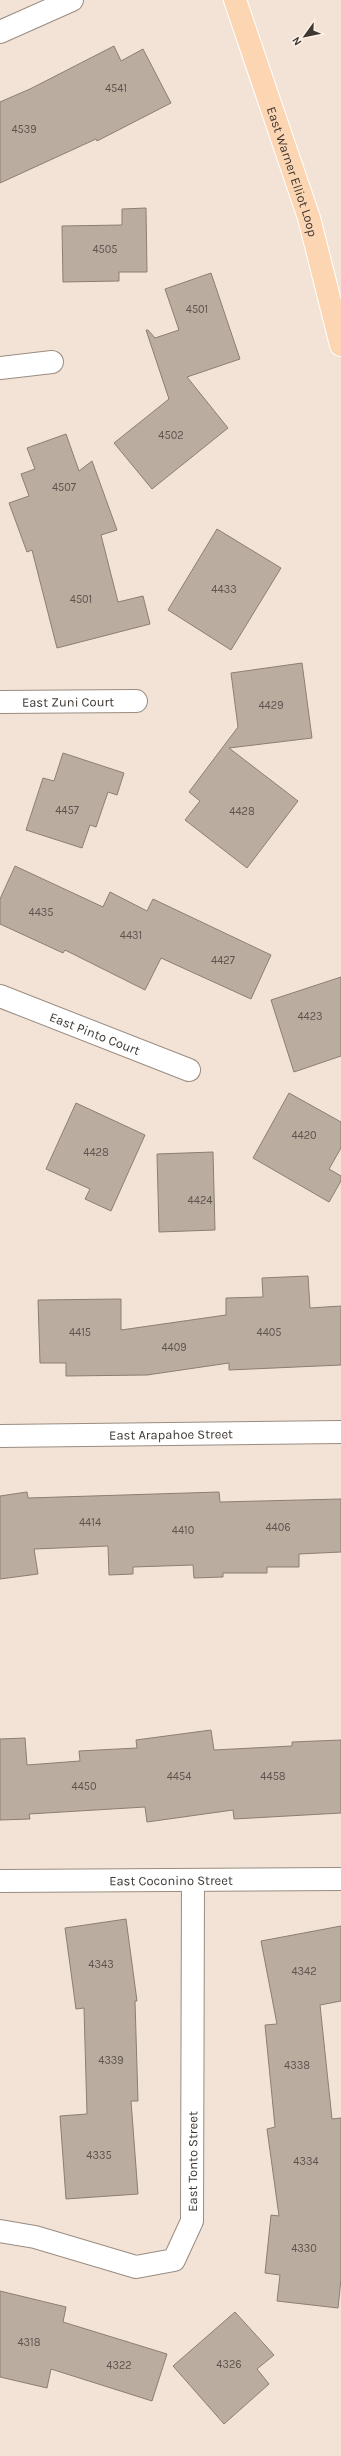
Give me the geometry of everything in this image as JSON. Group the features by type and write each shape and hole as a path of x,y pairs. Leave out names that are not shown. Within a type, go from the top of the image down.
{"main road":[{"name":"East Warner Elliot Loop","path":"235,0 309,218 341,345"}],"street":[{"path":"0,32 72,0"},
{"path":"0,368 52,362"},
{"name":"East Zuni Court","path":"0,702 136,701"},
{"name":"East Pinto Court","path":"0,996 189,1070"},
{"name":"East Arapahoe Street","path":"0,1436 341,1432"},
{"name":"East Coconino Street","path":"0,1882 341,1879"},
{"name":"East Tonto Street","path":"0,2232 35,2237 136,2267 174,2260 192,2221 193,1880"}],"building":[{"path":"114,46 121,61 143,49 171,103 97,141 96,139 0,183 0,102 30,89"},
{"path":"146,208 147,272 119,272 119,281 63,282 62,226 122,225 122,209"},
{"path":"211,273 240,359 187,377 228,428 152,489 114,443 169,399 146,330 148,330 155,338 179,330 165,289"},
{"path":"66,434 79,471 92,461 117,530 101,535 118,602 143,596 150,624 57,648 32,550 27,552 9,503 29,496 21,474 35,469 27,448"},
{"path":"217,529 281,568 231,650 168,610"},
{"path":"302,663 312,738 229,748 298,801 247,868 185,820 200,801 189,792 238,727 231,673"},
{"path":"63,753 124,773 117,795 108,792 96,827 90,825 82,848 26,830 43,778 54,781"},
{"path":"15,866 103,907 110,892 147,911 153,899 271,955 251,999 161,958 145,990 65,950 63,953 0,924 0,899"},
{"path":"341,977 341,1056 294,1072 271,1000"},
{"path":"289,1093 341,1122 341,1148 329,1169 341,1176 341,1181 329,1202 253,1158"},
{"path":"76,1103 145,1135 111,1211 85,1199 90,1189 46,1169"},
{"path":"213,1152 215,1230 159,1232 157,1154"},
{"path":"308,1276 310,1308 341,1306 341,1365 229,1370 229,1363 147,1375 66,1376 66,1363 40,1363 38,1300 121,1299 121,1330 226,1315 226,1298 263,1297 262,1278"},
{"path":"27,1492 28,1498 219,1492 220,1502 341,1499 341,1552 299,1554 299,1567 267,1567 267,1573 223,1573 223,1577 194,1578 193,1565 133,1567 133,1574 109,1575 108,1546 34,1549 38,1574 0,1579 0,1496"},
{"path":"211,1730 214,1750 292,1746 292,1742 341,1740 341,1813 234,1819 233,1810 147,1822 145,1807 29,1814 30,1819 0,1820 0,1739 25,1738 27,1765 80,1761 79,1751 137,1748 136,1740"},
{"path":"126,1919 137,2001 135,2001 138,2101 131,2101 138,2194 66,2199 60,2116 87,2114 84,2008 76,2009 65,1928"},
{"path":"341,1926 341,2001 320,2005 332,2119 341,2118 341,2279 338,2308 277,2301 280,2275 265,2273 271,2215 279,2216 267,2129 275,2127 265,2025 277,2024 261,1941"},
{"path":"0,2291 66,2307 63,2322 167,2354 152,2401 51,2369 47,2388 0,2377"},
{"path":"235,2312 274,2355 257,2369 269,2384 224,2424 173,2366"}]}
